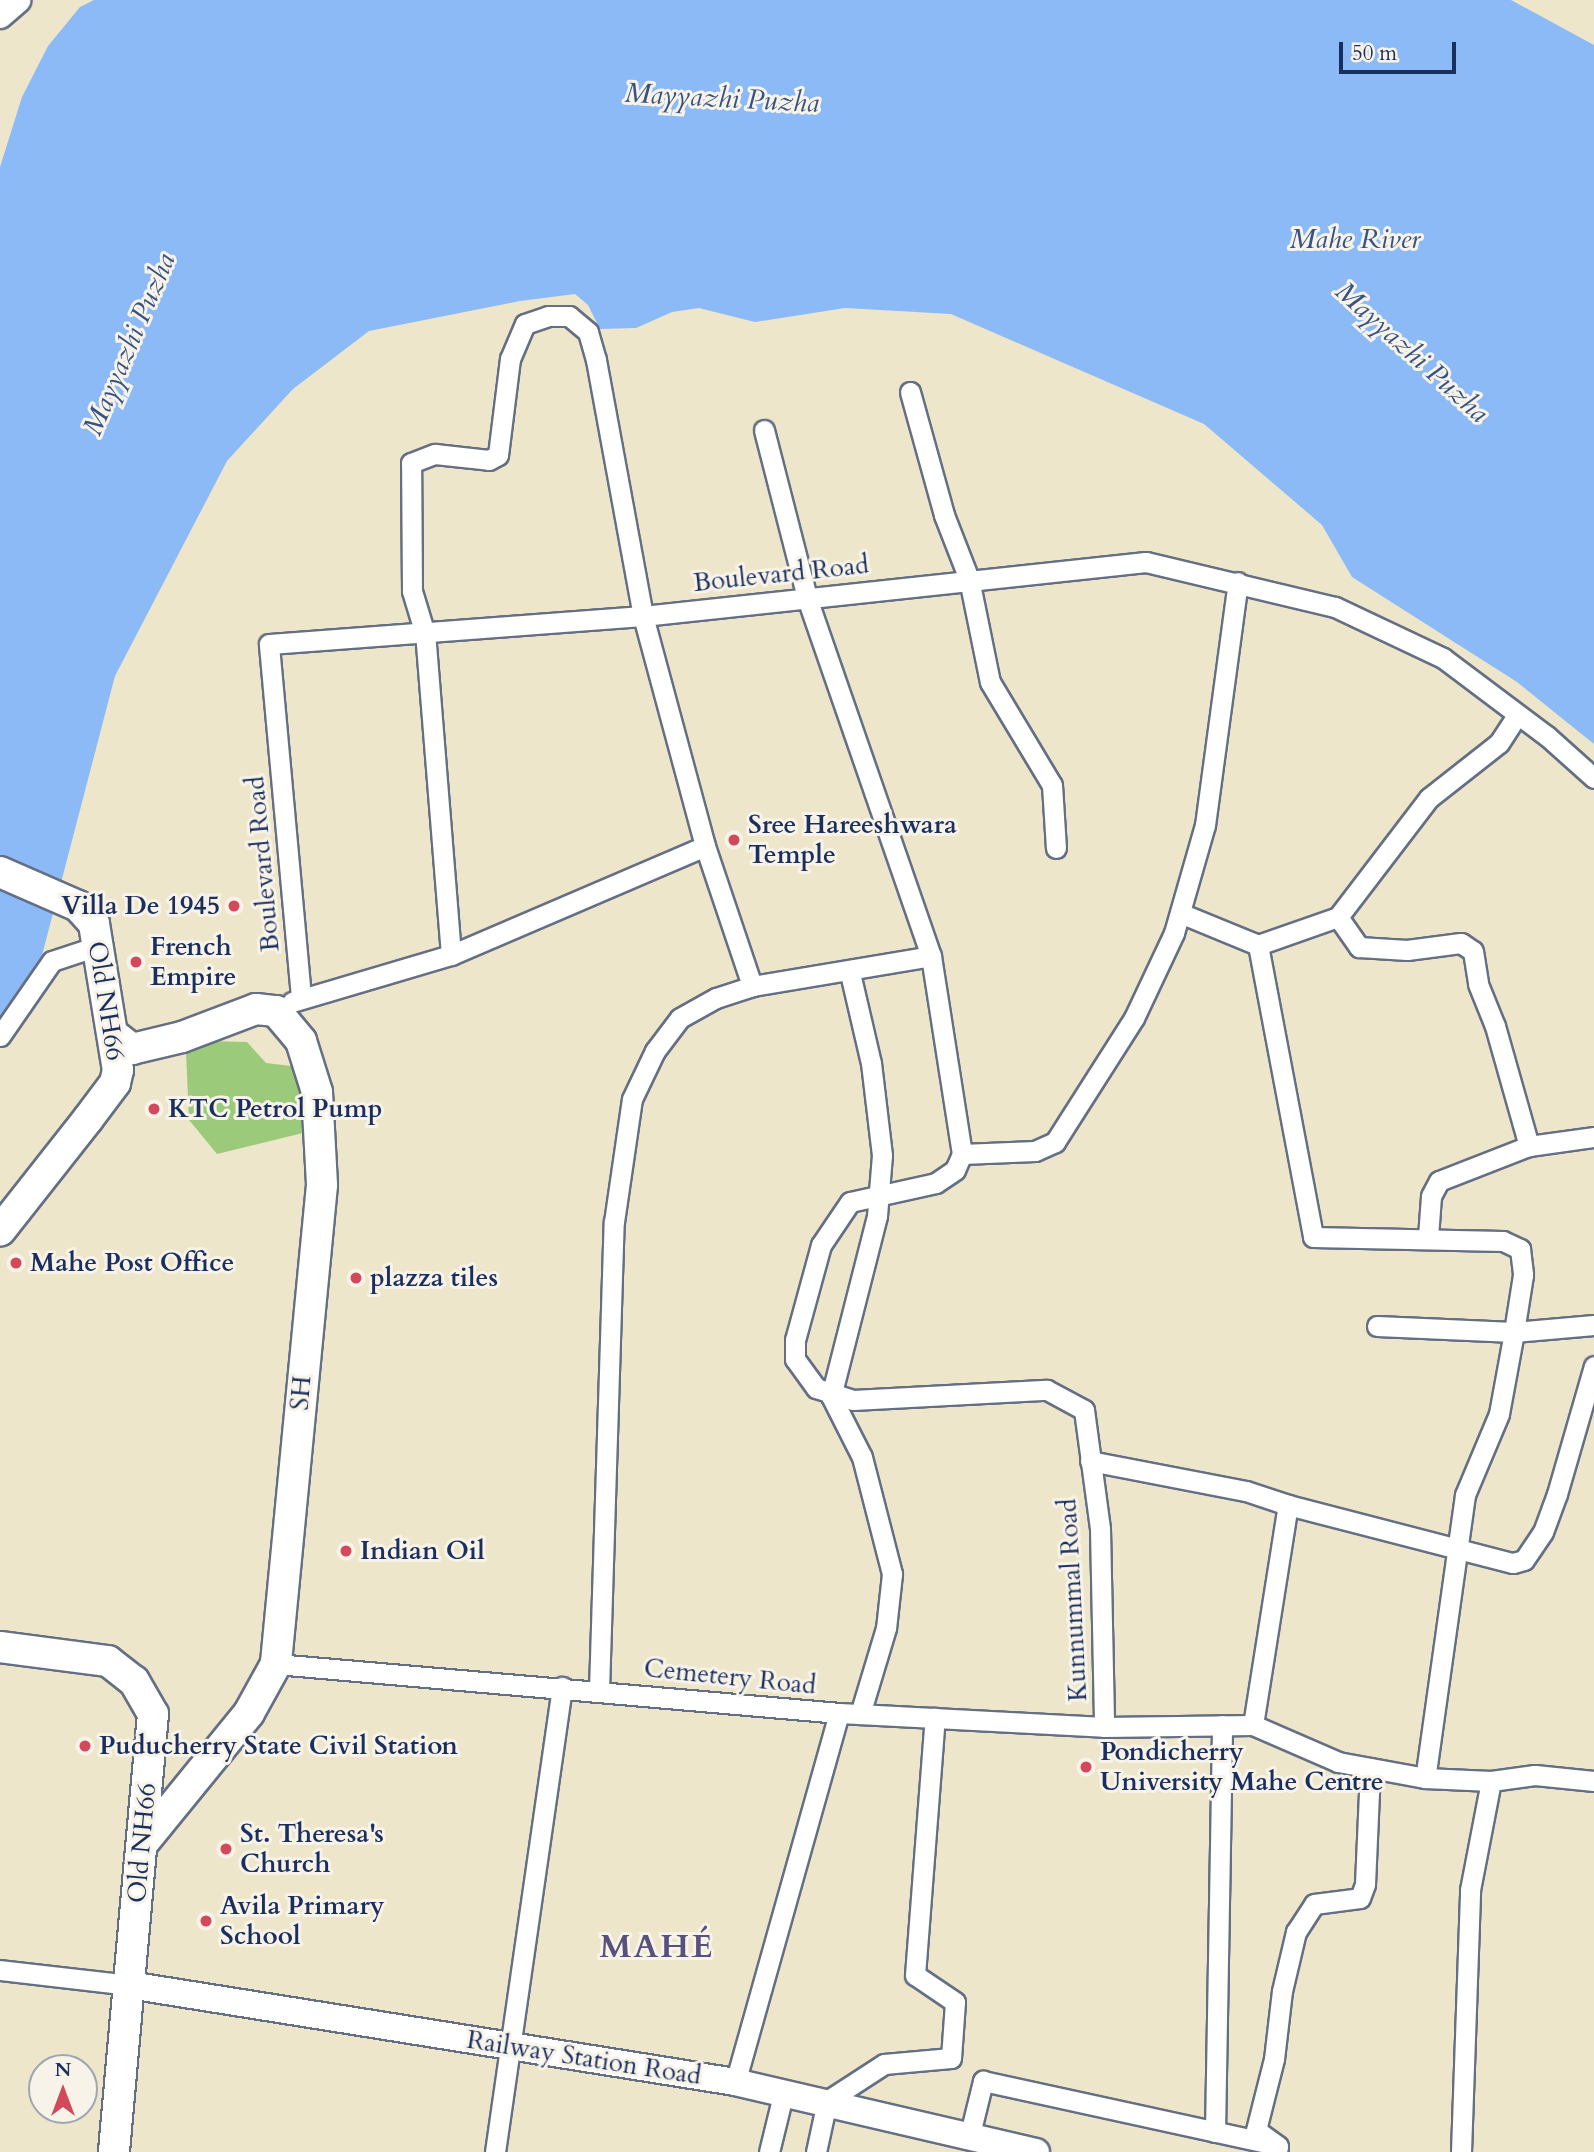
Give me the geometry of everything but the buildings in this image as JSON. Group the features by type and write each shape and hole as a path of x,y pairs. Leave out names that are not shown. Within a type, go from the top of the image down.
{"main road":[{"name":"Old NH66","path":"0,872 78,906 94,924 100,945 114,1035 115,1083 0,1231"},
{"path":"114,1035 132,1048 183,1037 256,1009 288,1004"},
{"name":"SH","path":"143,1843 249,1713 276,1664 321,1185 317,1092 288,1004"},
{"path":"115,1083 183,1037"},
{"name":"Old NH66","path":"0,1647 108,1661 134,1681 153,1714 114,2152"}],"street":[{"path":"0,15 18,0"},
{"path":"451,955 425,634 412,591 411,463 435,454 489,460 498,455 510,359 526,324 548,316 569,316 588,332 613,443 643,616 705,846 752,986"},
{"path":"911,392 944,515 970,579 990,682 1052,785 1056,848"},
{"path":"764,430 807,598 931,956 962,1154 956,1170 936,1183 850,1202 821,1245 795,1340 800,1369 816,1388 831,1395 862,1457 892,1574 886,1628 860,1714"},
{"name":"Boulevard Road","path":"288,1004 270,644 643,616 1146,562 1335,607 1443,658 1594,778"},
{"path":"962,1154 1035,1152 1055,1142 1134,1018 1180,913 1205,825 1238,582"},
{"path":"1180,913 1258,945 1338,917 1429,798 1499,743 1517,715"},
{"path":"288,1004 451,955 705,846"},
{"path":"1338,917 1359,947 1407,950 1461,943 1473,951 1478,984 1495,1026 1529,1146"},
{"path":"0,1036 52,961 100,945"},
{"path":"1258,945 1313,1237 1428,1237 1503,1241 1520,1250 1523,1275 1499,1414 1488,1446 1473,1470 1455,1548 1425,1778"},
{"path":"599,1690 614,1222 632,1099 655,1051 680,1018 716,998 752,986 850,973 931,956"},
{"path":"831,1395 877,1216 882,1154 879,1108 850,973"},
{"path":"1428,1237 1431,1196 1439,1181 1529,1146 1594,1137"},
{"path":"1377,1326 1514,1332 1594,1325"},
{"path":"1090,1461 1246,1491 1288,1505 1513,1563 1530,1554 1557,1494 1594,1366"},
{"name":"Kunnummal Road","path":"831,1395 853,1400 1047,1390 1084,1410 1100,1529 1104,1727"},
{"path":"1253,1724 1288,1505"},
{"name":"Cemetery Road","path":"276,1664 599,1690 839,1713 735,2082"},
{"path":"495,2152 562,1687"},
{"path":"839,1713 1104,1727 1253,1724 1338,1762 1425,1778 1491,1781 1535,1775 1594,1782"},
{"path":"816,2152 827,2101 884,2064 951,2058 956,2002 915,1975 935,1718"},
{"path":"1215,2132 1222,1725"},
{"path":"1277,2149 1256,2130 1274,2059 1282,1991 1296,1933 1314,1904 1360,1898 1365,1884 1370,1768"},
{"path":"1461,2152 1470,1890 1491,1781"},
{"path":"0,1970 129,1985"},
{"name":"Railway Station Road","path":"129,1985 784,2091 1036,2152"},
{"path":"970,2134 983,2081 1215,2132 1277,2149"},
{"path":"769,2152 784,2091"}],"green space":[{"path":"207,1041 247,1042 266,1063 299,1067 307,1132 217,1154 189,1120 186,1052"}],"water":[{"name":"Mahe River","path":"94,0 1511,0 1594,45 1594,744 1517,682 1352,577 1322,525 1204,424 951,314 845,308 755,322 699,308 672,312 636,328 600,329 588,305 575,294 520,301 369,331 293,389 227,461 115,676 40,963 0,1021 0,167 22,97 48,46 80,7"}],"place":[{"name":"Sree Hareeshwara Temple","path":"734,840"},
{"name":"Villa De 1945","path":"234,906"},
{"name":"French Empire","path":"136,962"},
{"name":"KTC Petrol Pump","path":"154,1109"},
{"name":"Mahe Post Office","path":"16,1263"},
{"name":"plazza tiles","path":"356,1278"},
{"name":"Indian Oil","path":"346,1551"},
{"name":"Puducherry State Civil Station","path":"85,1746"},
{"name":"Pondicherry University Mahe Centre","path":"1086,1767"},
{"name":"St. Theresa's Church","path":"226,1849"},
{"name":"Avila Primary School","path":"206,1921"}],"district":[{"name":"MAHÉ","path":"657,1947"}],"water label":[{"name":"Mayyazhi Puzha","path":"722,98"},
{"name":"Mayyazhi Puzha","path":"129,344"},
{"name":"Mayyazhi Puzha","path":"1412,352"}]}
